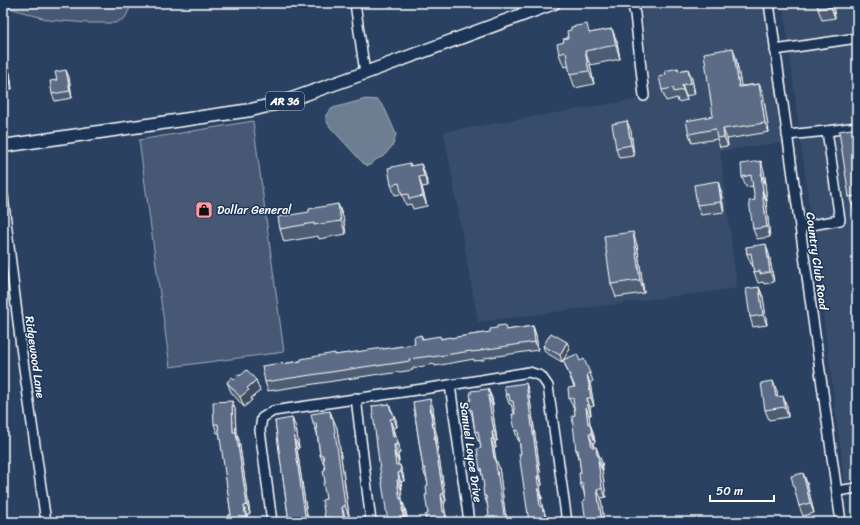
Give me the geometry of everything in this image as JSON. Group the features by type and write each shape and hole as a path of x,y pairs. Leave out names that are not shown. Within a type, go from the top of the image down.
{"main road":[{"name":"AR 36","path":"3,146 251,110 283,102 365,73 524,8 554,3"}],"street":[{"path":"355,3 365,73"},
{"path":"632,3 635,14 644,96"},
{"name":"Country Club Road","path":"769,3 841,522"},
{"path":"776,50 857,38"},
{"path":"787,135 857,127"},
{"path":"800,227 840,220 827,131"},
{"name":"Ridgewood Lane","path":"3,196 21,347 46,522"},
{"path":"272,522 260,430 262,418 273,411 529,372 541,376 548,386 567,522"},
{"name":"Samuel Loyce Drive","path":"450,385 468,522"},
{"path":"356,398 371,522"},
{"path":"837,491 857,488"}],"shaded area":[{"path":"3,3 129,3 130,8 125,18 115,23 89,23 49,20 3,6"},
{"path":"639,3 765,3 784,142 720,151 737,288 478,322 444,132 650,97 643,16"},
{"path":"783,3 857,3 857,483 845,484"},
{"path":"366,99 378,100 385,109 396,134 393,145 384,156 375,160 368,166 363,163 330,127 326,120 326,115 333,108"},
{"path":"253,121 284,352 170,367 139,140"}],"building":[{"path":"817,3 831,3 831,7 818,9"},
{"path":"587,24 589,33 612,29 616,45 585,51 589,71 570,74 566,52 559,54 557,44 564,42 563,39 568,38 567,31 571,30 571,27"},
{"path":"733,48 739,87 759,84 765,123 723,129 724,137 717,138 715,129 689,134 686,121 713,116 704,53"},
{"path":"3,67 8,67 10,82 3,83"},
{"path":"678,68 678,71 688,69 691,83 682,85 683,90 674,92 673,88 662,90 659,77 666,75 665,71"},
{"path":"66,70 70,91 52,94 50,81 57,80 55,72"},
{"path":"627,121 631,145 616,148 612,124"},
{"path":"857,128 857,196 849,197 839,131"},
{"path":"761,161 762,191 767,227 753,229 749,201 755,200 751,175 742,177 741,164"},
{"path":"410,163 410,166 421,164 424,176 419,177 423,196 409,199 408,194 402,195 399,183 391,185 388,168"},
{"path":"718,181 721,202 697,205 694,185"},
{"path":"338,204 341,221 314,225 314,223 280,229 278,217 309,212 309,209"},
{"path":"633,232 640,280 611,284 604,236"},
{"path":"766,244 770,272 760,274 760,271 754,272 751,253 747,254 746,247"},
{"path":"759,287 763,315 750,317 746,289"},
{"path":"505,325 506,330 533,326 535,342 481,351 409,359 410,361 265,382 262,366 301,361 301,359 335,353 335,355 415,344 414,337 421,335 422,339 440,336 441,339 490,332 490,329"},
{"path":"551,333 567,342 560,355 543,346"},
{"path":"577,354 580,361 584,359 590,373 587,374 591,398 587,398 588,406 586,407 588,424 590,424 592,434 589,434 592,447 596,447 599,461 602,489 597,489 602,522 586,522 583,501 585,500 583,483 580,484 579,473 581,473 578,450 576,450 572,416 575,415 573,398 569,399 568,388 575,387 563,360"},
{"path":"247,370 256,380 247,388 249,390 240,397 227,382 232,377 234,379 239,374 240,376"},
{"path":"773,381 776,397 783,396 785,407 765,410 761,383"},
{"path":"526,383 539,476 537,476 540,507 542,506 543,511 544,510 546,522 529,522 519,454 521,454 518,430 515,431 512,414 515,414 513,401 510,401 509,394 506,395 504,386"},
{"path":"488,389 494,431 492,432 493,439 491,439 504,515 506,514 507,522 487,522 486,516 489,515 486,496 484,496 484,487 477,449 481,448 478,431 475,432 472,410 470,410 469,401 471,400 471,391"},
{"path":"430,399 430,409 443,493 441,495 443,512 445,512 446,521 442,522 426,522 425,515 428,514 425,495 427,495 426,486 428,485 425,468 423,468 413,402"},
{"path":"232,401 233,432 236,432 247,505 244,506 246,518 245,522 225,522 224,520 229,520 228,515 231,515 218,424 214,424 213,402"},
{"path":"389,404 394,418 390,419 393,437 396,436 397,444 394,445 396,465 400,465 401,472 398,473 399,480 397,480 400,499 402,499 404,522 388,522 380,470 372,406"},
{"path":"330,411 331,418 333,418 343,489 345,506 342,507 344,522 331,522 330,517 325,518 322,500 326,499 323,483 325,482 323,471 325,470 323,455 320,455 316,423 313,423 311,414"},
{"path":"292,418 306,522 289,522 275,421"},
{"path":"803,473 810,503 799,506 791,476"}],"place":[{"name":"Dollar General","path":"204,210"}]}
